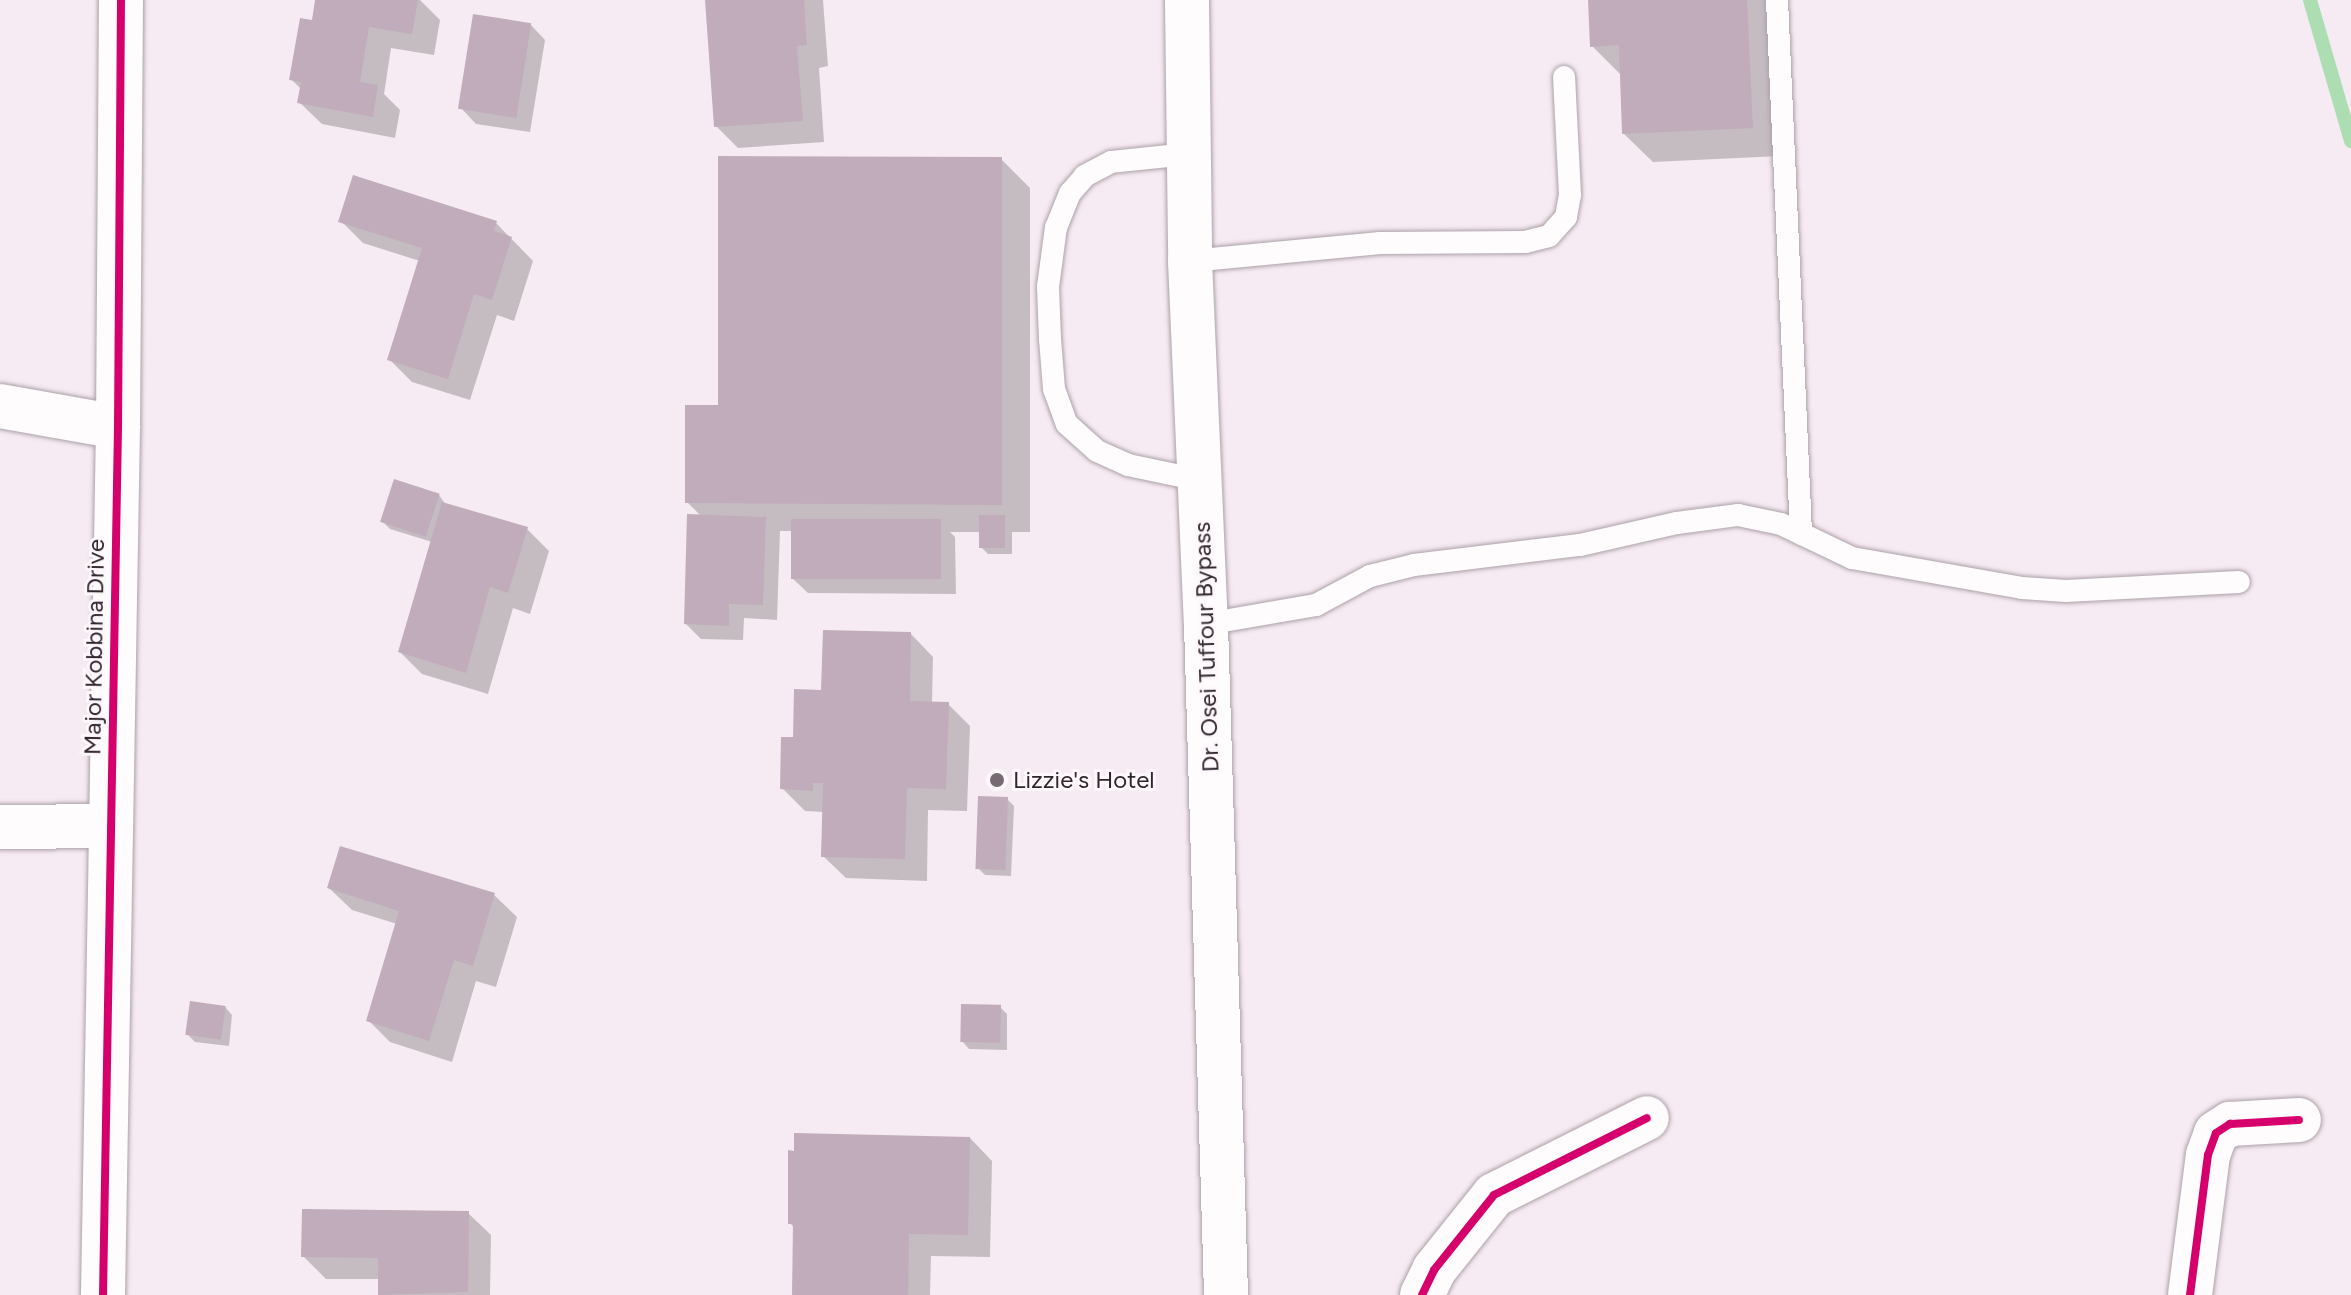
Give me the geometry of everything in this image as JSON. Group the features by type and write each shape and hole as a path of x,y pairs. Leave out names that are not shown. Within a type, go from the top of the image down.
{"main road":[{"name":"Major Kobbina Drive","path":"103,1295 118,427 121,0"},
{"name":"Dr. Osei Tuffour Bypass","path":"1187,0 1190,261 1206,624 1226,1295"},
{"path":"0,406 118,427"},
{"path":"0,827 111,826"},
{"path":"1422,1295 1434,1270 1494,1195 1647,1118"},
{"path":"2190,1295 2208,1155 2216,1133 2230,1124 2299,1120"}],"lane":[{"path":"1777,0 1801,533"},
{"path":"1190,261 1380,243 1525,242 1549,236 1566,217 1570,195 1564,77"},
{"path":"1188,154 1111,162 1085,176 1070,193 1056,227 1048,287 1054,389 1067,424 1097,451 1128,465 1199,480"},
{"path":"1206,624 1316,605 1370,576 1414,565 1596,542 1677,523 1738,515 1760,517 1852,558 2022,588 2066,591 2239,582"}],"building":[{"path":"315,0 418,0 412,34 369,27 360,82 378,85 373,117 297,103 301,82 289,80 300,18 312,20"},
{"path":"705,0 804,0 807,45 797,46 803,121 714,127"},
{"path":"1588,0 1747,0 1753,128 1622,134 1619,45 1590,47"},
{"path":"473,14 531,23 516,118 458,109"},
{"path":"718,156 1002,157 1002,505 685,503 685,405 718,405"},
{"path":"353,175 497,221 494,231 512,237 492,300 474,294 448,379 387,360 422,248 338,222"},
{"path":"394,479 440,494 426,537 380,522"},
{"path":"442,502 528,527 508,593 490,587 466,673 398,652"},
{"path":"687,514 766,517 763,605 729,604 729,626 684,624"},
{"path":"979,515 1005,515 1005,548 979,548"},
{"path":"791,519 941,519 941,579 791,579"},
{"path":"823,630 911,632 910,701 949,702 946,789 907,788 905,859 821,857 823,783 813,783 813,791 780,789 781,737 793,737 794,689 821,690"},
{"path":"978,796 1008,797 1005,870 975,869"},
{"path":"340,846 495,893 473,966 454,960 429,1041 366,1021 399,911 327,888"},
{"path":"190,1001 226,1006 221,1040 185,1035"},
{"path":"961,1004 1001,1005 1000,1043 960,1042"},
{"path":"794,1133 970,1137 968,1235 909,1234 908,1295 792,1295 793,1224 788,1224 788,1150 794,1151"},
{"path":"302,1209 469,1211 468,1292 378,1295 378,1258 301,1257"}],"waterway":[{"path":"2310,0 2351,141"}],"cycle path":[{"path":"103,1295 118,427 121,0"},
{"path":"1422,1295 1434,1270 1494,1195 1647,1118"},
{"path":"2190,1295 2208,1155 2216,1133 2230,1124 2299,1120"}],"place":[{"name":"Lizzie's Hotel","path":"997,780"}]}
